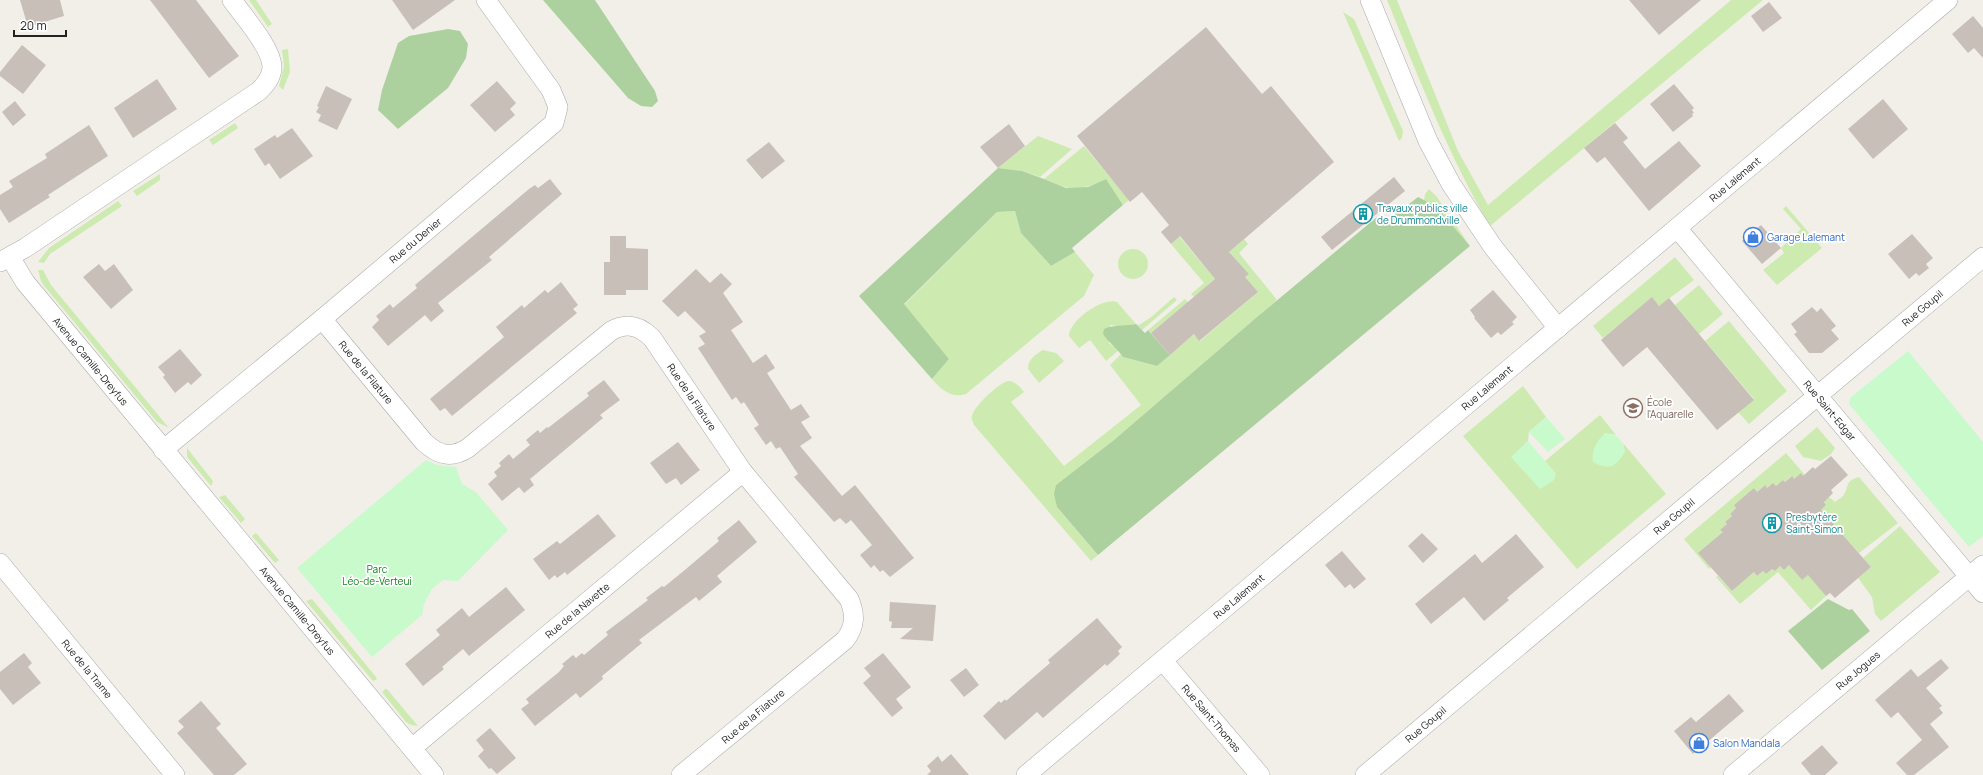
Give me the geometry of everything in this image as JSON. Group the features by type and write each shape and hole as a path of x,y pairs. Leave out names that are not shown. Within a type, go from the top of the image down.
{"street":[{"name":"Avenue Camille-Dreyfus","path":"232,0 260,39 270,58 272,72 265,85 245,100 5,259 434,775"},
{"name":"Rue du Denier","path":"163,450 322,319 554,123 558,107 551,90 486,0"},
{"path":"1370,0 1428,141 1451,184 1493,247 1558,328"},
{"name":"Rue Lalemant","path":"1026,775 1948,0"},
{"name":"Rue Saint-Edgar","path":"1677,228 1818,396 1976,571 1983,593"},
{"name":"Rue Goupil","path":"1365,775 1983,257"},
{"name":"Rue de la Filature","path":"322,319 424,442 438,453 448,455 461,453 468,448 611,331 624,326 639,328 652,338 743,472 849,599 853,607 855,621 845,640 682,775"},
{"name":"Rue de la Navette","path":"412,748 743,472"},
{"name":"Rue de la Trame","path":"0,563 175,775"},
{"name":"Rue Jogues","path":"1733,775 1976,571"},
{"name":"Rue Saint-Thomas","path":"1163,661 1260,775"}],"green space":[{"path":"249,0 256,0 272,24 268,27"},
{"path":"543,0 595,0 655,91 658,101 652,107 641,106 628,98"},
{"path":"1387,0 1397,0 1458,151 1488,205 1731,0 1763,0 1490,226 1447,143"},
{"path":"1343,12 1354,19 1403,131 1402,138 1399,141"},
{"path":"448,29 460,31 468,44 466,58 448,88 398,129 378,110 382,90 398,43 409,36"},
{"path":"288,49 290,72 283,90 279,86 284,66 282,50"},
{"path":"235,123 238,128 213,145 209,140"},
{"path":"1038,136 1072,149 1040,177 1022,171 998,168"},
{"path":"1084,146 1129,200 1123,205 1106,179 1081,188 1069,188 1044,179"},
{"path":"998,168 1022,171 1066,188 1088,187 1106,179 1123,205 1072,248 1075,252 1051,266 1021,233 1015,211 997,212 904,304 949,359 932,379 859,296"},
{"path":"160,174 160,180 137,196 133,191"},
{"path":"1429,189 1437,197 1470,246 1436,206 1424,200 1425,194"},
{"path":"1418,197 1436,206 1470,246 1098,555 1057,507 1054,494 1056,485 1114,440 1257,317 1377,217 1383,224"},
{"path":"118,201 122,206 50,254 44,263 38,262 49,248"},
{"path":"1786,206 1822,248 1777,285 1763,270 1784,253 1781,248 1801,229 1783,209"},
{"path":"1015,211 1021,233 1051,266 1075,252 1094,275 1084,296 966,394 951,394 932,379 949,359 904,305 997,212"},
{"path":"1179,236 1215,279 1194,297 1191,294 1204,283 1171,244"},
{"path":"1244,239 1248,244 1239,253 1277,300 1114,440 1056,485 1057,507 1098,555 1091,561 974,425 972,418 974,412 987,396 1004,382 1011,381 1015,383 1024,392 1011,402 1064,466 1141,405 1110,365 1121,354 1123,357 1157,366 1194,334 1200,341 1258,292 1245,277 1249,274 1229,252"},
{"path":"1133,249 1144,253 1148,264 1144,275 1133,279 1122,275 1118,264 1122,253"},
{"path":"1675,257 1694,280 1659,306 1652,298 1603,338 1593,326"},
{"path":"38,270 43,270 51,285 169,428 157,422 45,287 41,281"},
{"path":"1699,285 1723,314 1699,334 1675,305"},
{"path":"1174,297 1177,300 1142,330 1136,324 1139,325 1150,318"},
{"path":"1185,299 1188,302 1151,333 1148,330"},
{"path":"1111,301 1117,302 1136,324 1122,327 1110,325 1109,343 1119,350 1106,361 1090,340 1079,348 1069,336 1070,330 1080,317 1095,307"},
{"path":"1729,321 1787,391 1749,424 1738,412 1754,399 1705,341"},
{"path":"1136,324 1145,333 1148,330 1170,355 1157,366 1123,357 1103,334 1104,329 1107,328"},
{"path":"1043,350 1056,353 1064,361 1039,383 1028,369 1028,366 1032,358"},
{"path":"1908,351 1983,442 1983,536 1969,547 1849,404 1850,398"},
{"path":"1523,386 1546,417 1529,432 1528,441 1512,457 1556,474 1545,461 1600,415 1616,435 1605,433 1625,452 1623,443 1666,494 1577,569 1463,436"},
{"path":"1546,417 1565,439 1548,452 1529,432"},
{"path":"1817,427 1835,448 1831,454 1821,461 1803,457 1795,446"},
{"path":"1605,433 1617,436 1623,444 1625,452 1615,464 1608,467 1593,462 1595,446"},
{"path":"1528,441 1556,474 1554,480 1540,489 1511,457"},
{"path":"187,448 213,481 211,486 187,457"},
{"path":"1786,453 1805,475 1803,476 1801,473 1794,479 1791,476 1785,482 1783,480 1776,486 1773,483 1767,488 1764,485 1757,492 1754,488 1734,505 1736,508 1730,514 1732,516 1725,522 1727,524 1721,530 1723,532 1699,553 1711,567 1709,569 1684,539"},
{"name":"Parc Léo-de-Verteui","path":"426,460 437,465 456,467 462,484 476,492 508,530 458,581 443,580 432,589 424,604 422,615 372,657 297,568"},
{"path":"1859,477 1898,523 1859,553 1834,525 1818,538 1817,518 1823,513 1821,510 1826,505 1824,501 1829,497 1835,502 1843,496 1849,482"},
{"path":"225,495 245,519 241,523 219,497"},
{"path":"1900,526 1940,572 1881,621 1875,614 1872,597 1858,578 1871,567 1863,558"},
{"path":"256,533 279,560 275,563 252,536"},
{"path":"1789,565 1802,580 1811,572 1826,596 1811,610 1778,572 1740,604 1716,577 1718,576 1732,591 1754,572 1757,576 1763,571 1766,574 1772,569 1775,571 1780,566 1784,570"},
{"path":"312,599 377,679 373,681 306,601"},
{"path":"1828,599 1849,610 1852,609 1870,631 1822,670 1788,631"},
{"path":"387,689 418,726 411,725 406,722 382,692"}],"building":[{"path":"20,0 60,0 64,16 28,27"},
{"path":"150,0 196,0 239,56 209,78"},
{"path":"392,0 455,0 413,30"},
{"path":"1629,0 1701,0 1659,35"},
{"path":"1769,2 1782,18 1763,32 1751,16"},
{"path":"1973,16 1983,28 1983,58 1974,48 1968,53 1952,34"},
{"path":"1206,27 1262,94 1271,86 1334,162 1229,252 1249,274 1245,277 1258,292 1199,341 1194,334 1170,355 1151,333 1215,279 1180,236 1171,244 1161,232 1169,225 1142,192 1130,202 1077,136"},
{"path":"22,45 46,65 23,94 0,76 0,72"},
{"path":"157,79 177,109 133,138 114,108"},
{"path":"497,81 516,103 510,109 515,115 495,132 470,105"},
{"path":"1674,84 1694,108 1692,110 1694,113 1692,114 1693,116 1673,132 1650,104"},
{"path":"326,86 352,99 337,130 318,121 321,115 316,112 319,107 317,106"},
{"path":"1883,99 1908,129 1873,159 1848,129"},
{"path":"15,101 26,115 13,126 2,112"},
{"path":"1615,123 1628,138 1623,142 1645,169 1679,141 1701,166 1649,211 1605,157 1597,163 1584,148"},
{"path":"1009,124 1025,146 998,168 980,147"},
{"path":"89,125 108,156 48,195 50,197 9,223 0,209 0,195 13,187 9,181 47,158 45,154"},
{"path":"292,128 313,156 280,179 269,163 265,166 254,149 275,135 277,138"},
{"path":"769,142 785,161 762,179 746,160"},
{"name":"Travaux publics ville de Drummondville","path":"1394,177 1405,191 1332,250 1321,237"},
{"path":"550,179 562,194 489,257 492,260 438,303 444,311 431,322 425,315 388,346 372,327 379,320 376,316 390,304 393,308 417,288 415,285 529,189 535,185 538,188"},
{"path":"1761,225 1781,248 1762,264 1742,241"},
{"path":"1912,234 1933,258 1926,264 1929,268 1919,276 1916,273 1909,279 1888,254"},
{"path":"610,236 626,236 626,248 648,249 648,290 626,290 626,295 604,295 604,262 610,262"},
{"path":"99,264 105,271 114,264 133,290 111,309 83,277"},
{"path":"696,269 710,283 721,273 732,284 723,293 743,322 731,330 753,363 766,354 775,368 767,373 791,410 801,404 810,417 801,422 812,438 800,446 842,496 855,485 914,558 890,577 883,570 880,572 874,565 871,568 860,555 872,545 851,520 846,524 840,518 834,522 794,477 798,474 780,447 776,449 771,441 766,445 754,428 759,425 744,402 741,404 736,397 732,400 698,348 705,344 699,336 706,332 685,311 678,317 662,301"},
{"path":"561,282 578,305 573,309 577,313 452,416 445,408 440,411 430,399 504,337 496,327 522,305 524,308 545,290 548,293"},
{"path":"1493,290 1517,317 1512,322 1514,324 1501,335 1498,332 1491,338 1474,318 1475,317 1470,310"},
{"path":"1652,297 1659,306 1669,298 1754,400 1717,430 1647,347 1623,367 1601,340"},
{"path":"1812,307 1817,312 1821,308 1836,326 1831,330 1839,339 1822,353 1809,353 1794,334 1797,332 1791,324"},
{"path":"180,349 202,375 191,385 188,382 175,393 163,377 165,375 158,367"},
{"path":"604,380 620,400 600,415 603,418 530,479 534,485 524,493 519,487 502,501 488,484 497,476 494,472 501,466 499,463 509,454 513,459 530,445 526,440 538,430 540,433 547,427 548,428 589,396 587,393"},
{"path":"678,442 700,470 681,485 676,478 666,484 650,463"},
{"name":"Presbytère Saint-Simon","path":"1831,456 1848,475 1831,490 1833,493 1824,502 1826,505 1821,510 1871,567 1835,598 1830,593 1826,596 1808,575 1802,580 1789,565 1784,570 1780,566 1775,571 1772,569 1766,574 1763,571 1757,576 1754,572 1732,591 1698,553 1723,532 1720,530 1727,524 1725,522 1732,516 1730,514 1736,508 1734,505 1754,488 1757,492 1765,485 1767,488 1773,483 1776,486 1783,480 1785,482 1792,476 1794,479 1801,473 1803,476 1813,467 1815,469"},
{"path":"598,514 616,536 567,575 565,572 557,578 555,575 549,580 533,559 557,541 560,544"},
{"path":"739,520 757,542 717,576 722,582 699,601 696,597 639,640 642,643 602,676 603,679 580,698 576,693 535,726 521,709 529,703 526,699 559,672 564,666 562,664 573,655 576,658 582,653 584,655 608,635 606,632 648,600 646,598 662,586 664,587 686,569 719,541 717,538"},
{"path":"1422,533 1438,549 1423,563 1408,546"},
{"path":"1516,534 1544,567 1507,598 1509,600 1484,621 1464,597 1431,624 1415,604 1475,554 1482,563"},
{"path":"1342,551 1366,579 1354,589 1350,584 1345,588 1325,565"},
{"path":"506,587 525,610 469,656 463,649 442,667 444,669 423,686 405,664 440,635 436,630 462,608 469,617"},
{"path":"890,602 936,605 933,641 900,639 913,628 891,628 892,622 889,621"},
{"path":"1097,618 1122,647 1118,651 1120,654 1107,666 1105,664 1043,718 1037,712 1005,740 983,716 999,701 1001,703 1005,699 1006,701 1050,663 1048,660"},
{"path":"24,653 32,663 28,667 41,683 13,705 0,689 0,672"},
{"path":"883,653 911,687 896,699 903,708 892,717 863,683 871,676 864,668"},
{"path":"1941,659 1949,668 1926,688 1942,706 1939,708 1943,713 1930,724 1949,747 1914,775 1907,775 1896,763 1922,740 1898,712 1891,718 1875,700 1911,669 1918,677"},
{"path":"966,668 979,685 964,697 950,680"},
{"path":"1729,694 1744,711 1693,754 1674,731 1691,717 1696,722"},
{"path":"201,701 221,724 216,728 247,764 234,775 214,775 177,733 184,727 178,721"},
{"path":"490,728 516,758 497,774 491,768 489,769 478,756 484,750 476,740"},
{"path":"1822,745 1838,763 1825,775 1811,775 1801,763"},
{"path":"951,754 969,775 927,775 931,771 927,766 938,756 942,762"}],"place":[{"name":"Travaux publics ville de Drummondville","path":"1363,214"},
{"name":"Garage Lalemant","path":"1753,237"},
{"name":"École l'Aquarelle","path":"1633,408"},
{"name":"Presbytère Saint-Simon","path":"1772,523"},
{"name":"Salon Mandala","path":"1699,743"}]}
